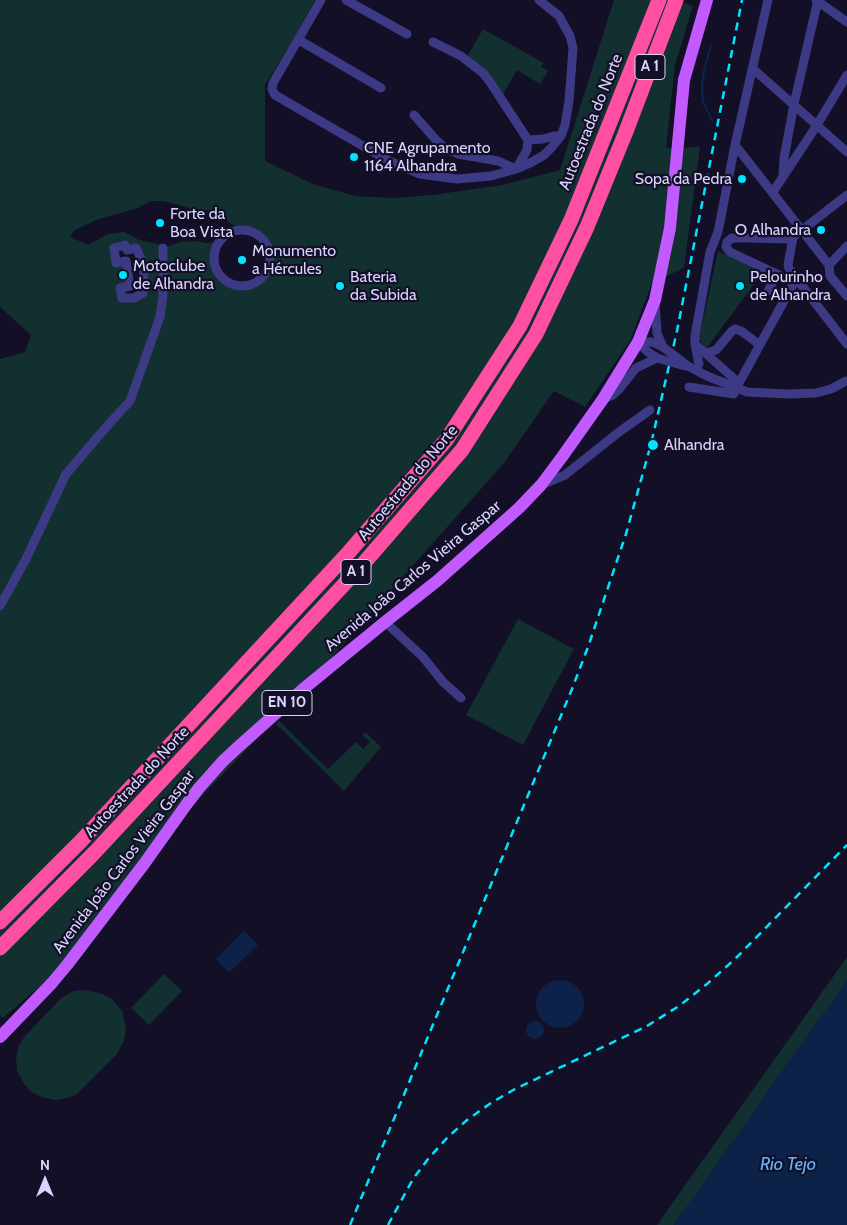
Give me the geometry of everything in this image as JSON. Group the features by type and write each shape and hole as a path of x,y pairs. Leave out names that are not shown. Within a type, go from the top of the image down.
{"highway":[{"name":"Autoestrada do Norte","path":"0,922 88,834 349,552 447,439 520,326 571,220 659,0"},
{"name":"Autoestrada do Norte","path":"0,948 100,846 363,564 462,450 536,334 570,263 587,227 621,143 676,0"}],"main road":[{"name":"Avenida João Carlos Vieira Gaspar","path":"0,1037 67,965 144,864 186,805 212,774 237,748 302,690 437,581 519,508 541,485 603,399 638,342 655,300 670,228 684,80 706,0"}],"street":[{"path":"321,0 273,83 272,89 275,95 389,161 420,174 457,179 491,176 516,169 544,155 561,136 566,125 573,48 570,36 559,16 539,0"},
{"path":"346,0 407,34"},
{"path":"699,364 695,344 710,252 718,232 735,145 768,0"},
{"path":"783,176 784,158 794,104 817,0 847,22"},
{"path":"299,40 381,88"},
{"path":"433,42 461,56 483,74 528,140 527,150 516,169"},
{"path":"752,68 847,152"},
{"path":"772,192 817,125 847,75"},
{"path":"414,116 445,148 458,154 498,161 516,169"},
{"path":"528,140 561,136"},
{"path":"735,145 829,265 830,276 847,296"},
{"path":"847,195 792,239 788,267 795,280 847,344"},
{"path":"246,230 255,233 265,242 270,252 270,263 265,275 260,280 249,286 235,286 219,274 214,261 214,254 219,242 224,237 236,231 246,230"},
{"path":"792,239 732,238 727,242 727,249 777,274 795,280"},
{"path":"125,245 127,250 136,248 144,266 143,293 134,298 122,298 120,288 130,286 126,261 116,263 114,248 125,245"},
{"path":"829,265 847,246"},
{"path":"0,606 26,559 66,474 130,401 160,317 163,296 163,248"},
{"path":"768,291 777,274"},
{"path":"689,386 734,394 795,280"},
{"path":"655,300 658,333 663,347"},
{"path":"706,353 716,350 735,330 741,331 760,345"},
{"path":"638,342 652,342 663,347 688,366 707,376 737,388 756,393 816,393 831,389 846,380"},
{"path":"638,342 657,358 688,366"},
{"path":"695,344 739,383"},
{"path":"603,399 612,395 620,388 641,364 657,358"},
{"path":"541,485 565,475 650,410"},
{"path":"385,622 461,698"}],"green space":[{"path":"0,0 315,0 265,85 265,161 313,184 355,196 394,198 433,195 502,185 560,170 614,0 678,0 693,6 675,65 666,148 700,147 684,268 652,283 630,341 585,407 554,391 504,463 331,658 199,799 60,969 3,1018 0,1015 0,359 25,352 31,335 0,307","holes":["151,201 164,201 189,208 193,211 210,210 233,225 255,233 265,242 270,252 270,263 265,275 255,283 242,286 223,279 214,261 214,255 219,242 180,242 164,248 163,245 139,240 124,232 108,234 88,245 70,237 75,230 99,219 135,209","114,248 136,248 144,266 143,293 122,298 121,288 130,286 126,261 116,263"]},
{"path":"483,29 544,63 541,67 548,71 540,84 517,70 502,96 467,57"},
{"path":"718,251 763,272 706,349 699,339"},
{"path":"518,619 574,649 523,745 466,715"},
{"path":"279,721 328,769 356,742 363,749 370,742 362,735 365,732 381,747 344,791 276,724"},
{"path":"847,957 847,981 674,1225 657,1225"},
{"path":"164,974 182,991 149,1025 131,1008"},
{"path":"85,990 100,993 112,999 122,1011 126,1027 124,1041 117,1054 76,1095 55,1100 31,1092 17,1071 16,1058 19,1045 25,1036 62,997 74,991"}],"water":[{"path":"244,931 258,945 229,973 216,959"},
{"path":"555,980 565,980 574,984 580,990 583,995 583,1013 574,1024 565,1028 555,1028 546,1024 540,1018 536,1009 536,999 540,990 546,984"},
{"name":"Rio Tejo","path":"847,981 847,1225 674,1225 796,1051"},
{"path":"535,1021 541,1024 544,1030 541,1036 535,1039 529,1036 526,1030 529,1024"}],"waterway":[{"path":"711,45 702,86 703,102 712,120"}],"railway":[{"path":"350,1225 572,689 626,534 651,444 677,331 742,0"},
{"path":"388,1225 413,1179 428,1159 467,1120 515,1089 647,1026 679,1006 735,959 847,845"}],"place":[{"name":"CNE Agrupamento 1164 Alhandra","path":"354,157"},
{"name":"Sopa da Pedra","path":"742,179"},
{"name":"Forte da Boa Vista","path":"160,223"},
{"name":"O Alhandra","path":"821,230"},
{"name":"Monumento a Hércules","path":"242,260"},
{"name":"Motoclube de Alhandra","path":"123,275"},
{"name":"Bateria da Subida","path":"340,286"},
{"name":"Pelourinho de Alhandra","path":"740,286"},
{"name":"Alhandra","path":"653,445"}]}
